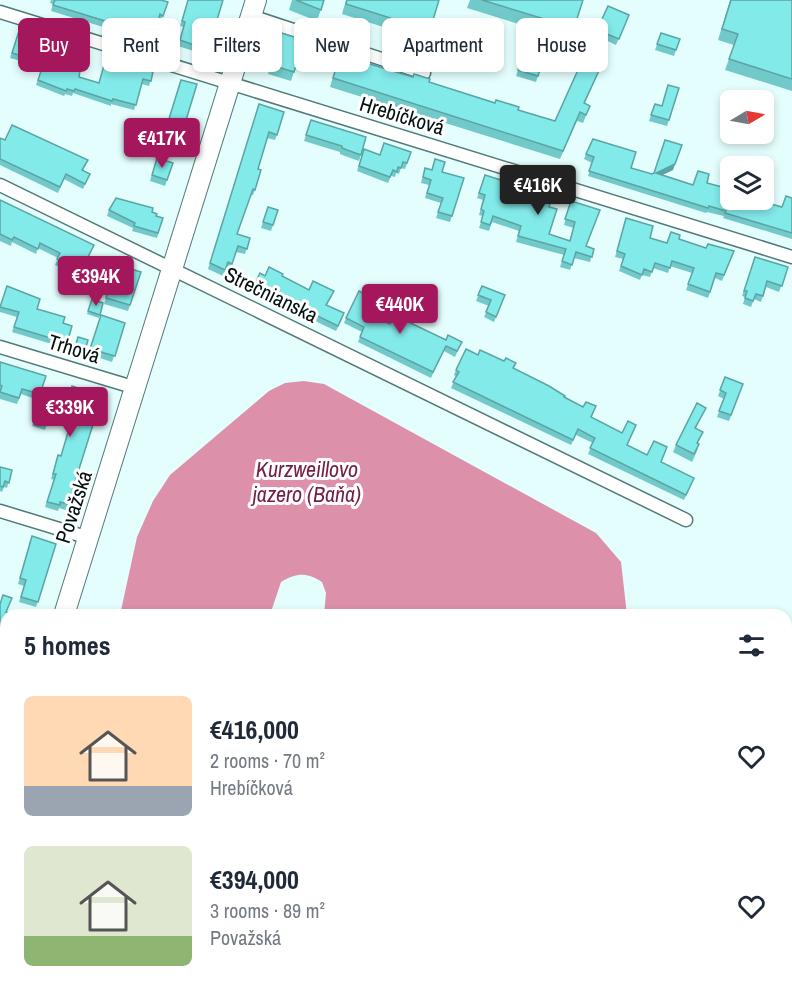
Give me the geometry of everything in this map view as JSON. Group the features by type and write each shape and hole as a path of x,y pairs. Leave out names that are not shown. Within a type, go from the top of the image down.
{"main road":[{"name":"Považská","path":"66,609 253,8"}],"street":[{"path":"253,8 424,73"},
{"name":"Hrebíčková","path":"0,12 792,257"},
{"name":"Strečnianska","path":"0,185 686,520"},
{"name":"Trhová","path":"0,347 136,388"},
{"path":"0,511 89,538"}],"water":[{"name":"Kurzweillovo jazero (Baňa)","path":"304,381 324,384 596,533 621,562 626,609 325,609 326,593 322,582 301,575 281,582 272,609 121,609 137,537 153,501 170,475 269,391 285,383"}],"building":[{"path":"55,0 161,0 168,2 163,16 160,14 159,18 102,18 102,20 53,5"},
{"path":"188,0 223,0 218,18 192,18 192,44 180,40 185,22 182,21"},
{"path":"296,0 324,0 321,10"},
{"path":"347,0 439,0 434,18 390,18 346,4"},
{"path":"482,0 583,0 577,18 541,18"},
{"path":"731,0 792,0 792,79 729,59 738,34 722,29"},
{"path":"608,6 629,15 619,39 608,34 608,18 602,18"},
{"path":"282,33 294,37 294,72 282,68"},
{"path":"661,33 680,39 676,50 657,44"},
{"path":"18,34 18,55 12,53"},
{"path":"370,64 382,68 382,72 396,72 413,77 414,74 430,79 429,82 495,103 496,100 519,107 518,110 555,121 577,72 598,72 584,103 590,106 586,115 580,112 563,151 333,78 335,72 370,72"},
{"path":"41,72 80,72 79,77 99,83 102,72 153,72 151,81 143,79 136,105 113,99 112,101 75,89 66,91 38,80"},
{"path":"525,72 539,72 538,76"},
{"path":"181,80 197,84 180,140 164,135"},
{"path":"668,85 679,88 669,120 651,115 655,104 662,106"},
{"path":"259,104 284,112 277,135 269,132 258,169 261,170 255,190 253,189 237,234 250,238 247,249 238,246 232,264 228,262 225,270 210,263"},
{"path":"311,120 366,137 361,155 342,148 342,146 306,135"},
{"path":"12,125 88,160 82,170 90,174 85,184 66,174 60,187 0,159 0,138 5,140"},
{"path":"593,139 636,152 631,168 652,174 665,140 682,145 675,164 656,173 693,185 698,171 709,174 707,183 720,186 720,209 709,206 708,208 589,171 594,157 586,154"},
{"path":"384,143 411,152 407,163 403,162 397,172 393,170 390,177 359,166 364,149 380,155"},
{"path":"157,158 173,163 167,180 152,175"},
{"path":"435,159 445,162 442,172 464,178 452,216 438,212 443,198 427,193 431,180 423,177 425,168 432,170"},
{"path":"485,175 526,192 528,188 553,196 549,207 557,209 549,234 570,241 575,222 565,219 571,201 600,210 586,246 594,249 592,257 576,252 572,265 562,261 566,249 518,236 521,226 493,216 490,225 481,222 484,211 481,209 485,195 479,193"},
{"path":"786,196 792,198 792,233 725,213 726,211 723,210 774,210 774,205 782,207"},
{"path":"116,198 153,208 152,212 157,214 156,216 163,218 158,233 134,226 135,223 109,210"},
{"path":"0,200 94,245 81,271 57,259 60,253 40,243 38,249 14,237 12,240 0,234"},
{"path":"268,207 278,210 273,225 263,222"},
{"path":"626,218 653,226 650,238 667,243 671,232 680,235 679,239 706,248 708,244 734,251 724,275 716,273 710,292 688,284 694,268 672,261 670,268 655,263 652,272 644,269 642,275 621,266 625,254 617,251"},
{"path":"755,257 788,267 782,286 767,281 763,296 756,294 753,301 745,298 747,291 744,291"},
{"path":"121,266 141,272 130,305 106,298 115,268 120,270"},
{"path":"269,267 309,290 313,281 334,291 326,305 344,313 338,326 254,285 260,273 265,276"},
{"path":"7,286 40,299 37,309 65,317 63,323 72,326 67,343 14,327 19,312 0,307"},
{"path":"482,286 505,295 496,317 486,312 491,300 478,295"},
{"path":"359,291 376,296 367,314 390,324 394,315 446,340 448,335 462,342 457,351 446,346 433,372 360,337 364,327 346,318"},
{"path":"92,299 103,303 100,315 88,311"},
{"path":"101,315 125,323 115,356 90,349"},
{"path":"78,337 88,340 84,354 74,351"},
{"path":"466,349 478,355 480,350 504,361 506,358 516,363 513,368 549,386 564,397 583,407 586,402 596,406 591,417 622,433 628,421 636,425 627,445 647,455 654,441 667,447 661,462 694,478 686,495 590,448 595,438 578,429 573,440 453,382 459,372 456,370"},
{"path":"0,362 46,376 40,394 22,389 19,398 0,392 2,386 0,385"},
{"path":"725,377 743,384 731,415 719,411 726,393 720,390"},
{"path":"72,386 102,396 68,504 60,502 60,505 47,502 56,474 53,474 58,455 61,456 71,422 68,421 70,415 52,410 47,424 34,420 42,396 67,403"},
{"path":"697,403 706,408 695,428 703,432 694,454 676,445"},
{"path":"0,467 12,470 9,483 5,481 3,487 0,486"},
{"path":"32,536 56,544 38,602 21,597 26,580 20,578"},
{"path":"3,595 12,598 7,609 0,609"}]}
